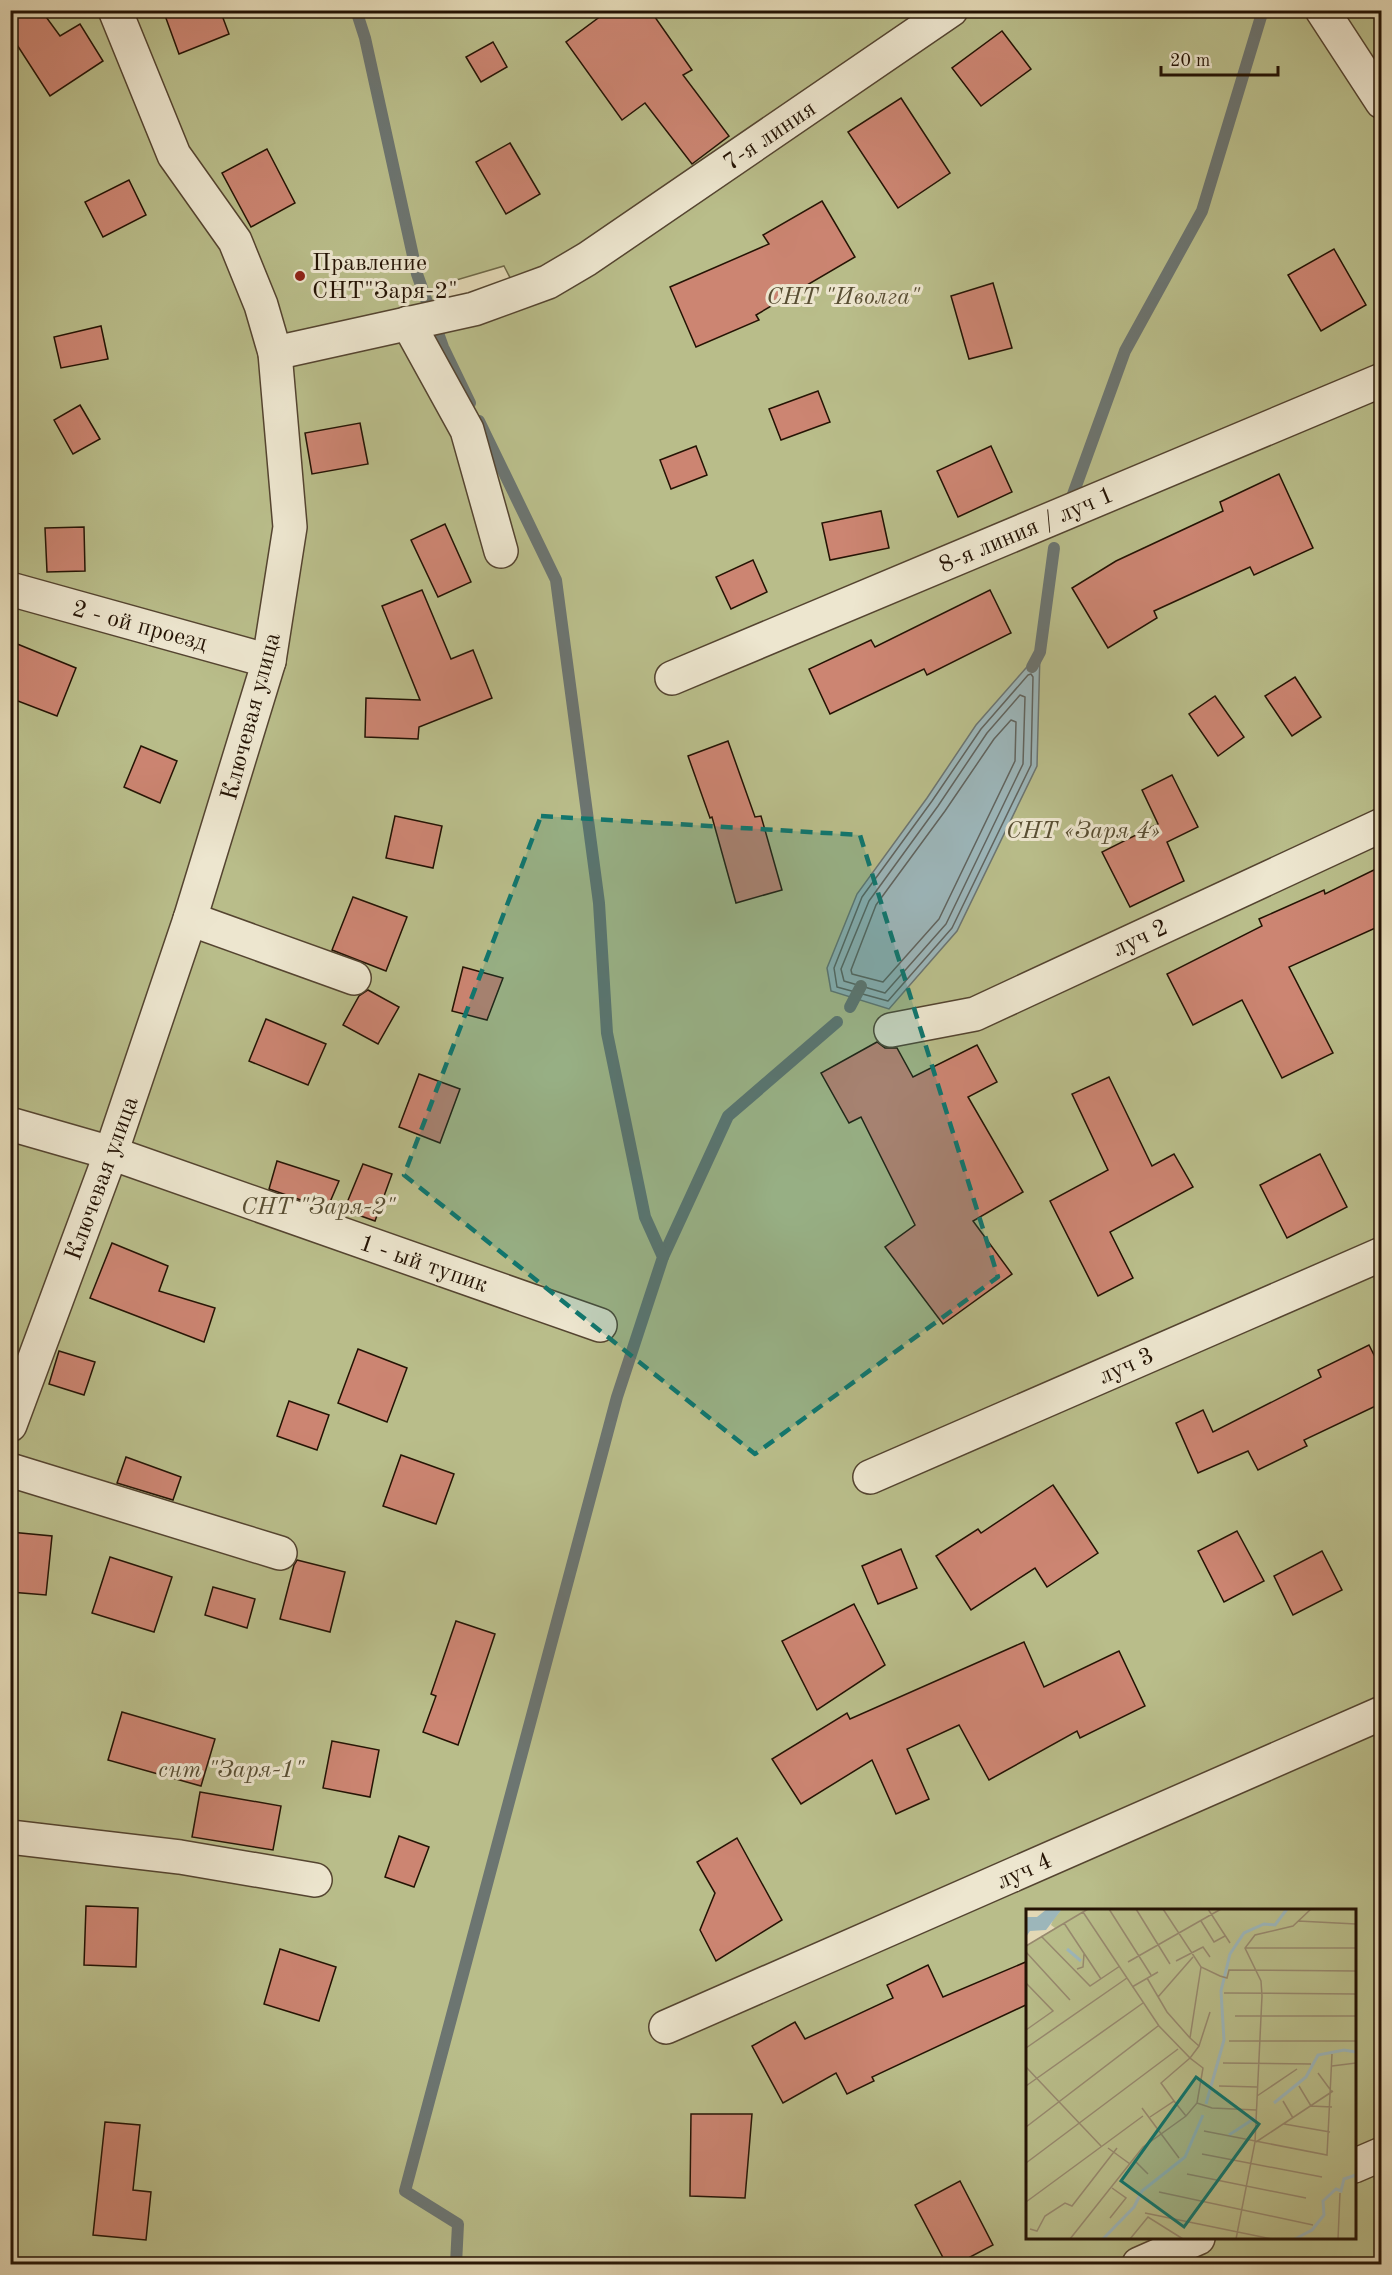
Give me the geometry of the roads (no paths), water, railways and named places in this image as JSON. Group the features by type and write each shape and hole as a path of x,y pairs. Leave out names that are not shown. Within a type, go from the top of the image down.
{"street":[{"name":"Ключевая улица","path":"10,1425 111,1153 190,919 270,661 290,527 275,353 261,307 235,241 174,155 115,10"},
{"name":"7-я линия","path":"275,353 474,309 548,282 587,259 951,10"},
{"path":"1322,10 1382,102"},
{"path":"424,320 467,430 501,551"},
{"name":"8-я линия / луч 1","path":"672,678 1382,380"},
{"name":"2 - ой проезд","path":"10,589 270,661"},
{"name":"луч 2","path":"891,1029 975,1014 1382,825"},
{"path":"190,919 354,978"},
{"name":"1 - ый тупик","path":"10,1124 111,1153 600,1325"},
{"name":"луч 3","path":"870,1477 1382,1254"},
{"path":"10,1470 280,1553"},
{"name":"луч 4","path":"666,2027 1382,1713"},
{"path":"10,1837 180,1857 315,1880"},
{"path":"1356,2165 1382,2154"},
{"path":"1139,2265 1196,2239"}],"water":[{"path":"1040,652 1037,766 957,931 889,1009 831,991 827,968 857,894 927,798 976,725"}],"waterway":[{"path":"356,10 365,38 417,274 443,347 470,403"},
{"path":"1072,497 1125,351 1202,211 1263,10"},
{"path":"456,2264 458,2224 405,2191 617,1397 663,1257 645,1217 607,1033 599,903 556,580 479,421"},
{"path":"1032,667 1040,652 1054,548"},
{"path":"850,1007 861,986"},
{"path":"663,1257 728,1116 837,1022"}],"place":[{"name":"Правление СНТ\"Заря-2\"","path":"300,276"}],"park label":[{"name":"СНТ \"Иволга\"","path":"843,296"},
{"name":"СНТ «Заря 4»","path":"1083,830"},
{"name":"СНТ \"Заря-2\"","path":"318,1206"},
{"name":"снт \"Заря-1\"","path":"231,1769"}]}
